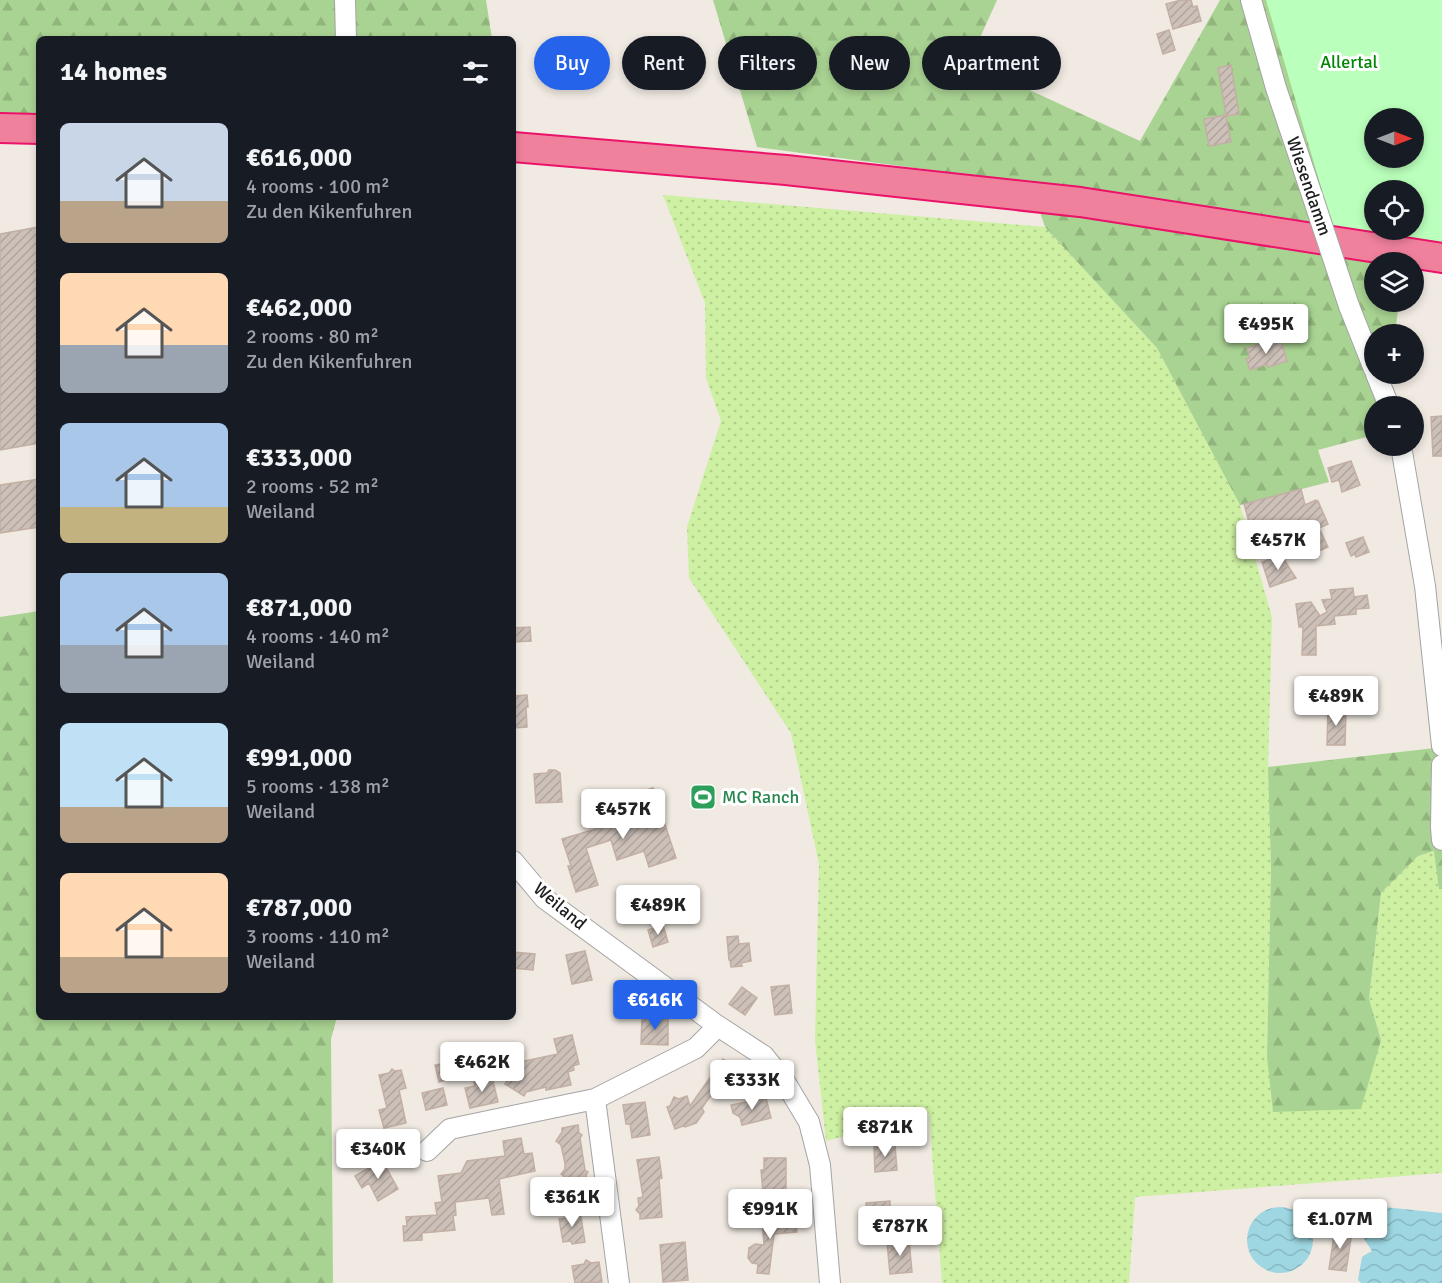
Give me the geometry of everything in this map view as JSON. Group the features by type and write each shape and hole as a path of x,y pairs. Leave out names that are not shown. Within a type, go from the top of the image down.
{"highway":[{"path":"0,128 36,129"},
{"path":"0,146 36,147"},
{"path":"516,147 786,170 1080,202 1442,258"},
{"path":"516,163 910,199 1067,216 1364,259"},
{"path":"1424,268 1442,271"}],"street":[{"path":"345,0 346,36"},
{"name":"Wiesendamm","path":"1251,0 1276,88 1349,306 1364,344"},
{"path":"1403,456 1425,586 1442,746"},
{"path":"1442,765 1442,840"},
{"name":"Weiland","path":"516,865 545,899 718,1026 764,1056 785,1082 809,1122 820,1165 830,1283"},
{"path":"427,1151 450,1129 595,1099 696,1048 718,1026"},
{"path":"595,1099 619,1283"}],"green space":[{"path":"0,0 486,0 492,36 36,36 36,120 0,120"},
{"path":"713,0 997,0 981,36 922,36 922,90 1030,90 1140,141 1220,0 1279,0 1364,141 1364,168 1374,168 1374,180 1364,180 1364,240 1383,240 1395,252 1364,252 1364,312 1398,312 1396,324 1364,324 1364,384 1390,384 1388,396 1364,396 1364,438 1318,450 1329,482 1240,505 1157,348 1045,227 1030,183 757,147 740,90 817,90 817,36 724,36"},
{"name":"Allertal","path":"1266,0 1442,0 1442,246 1399,240 1424,240 1424,180 1364,180 1364,235 1334,231"},
{"path":"663,195 1045,227 1157,348 1240,505 1272,617 1268,767 1271,869 1267,1056 1381,1040 1369,999 1381,893 1418,856 1435,851 1439,889 1442,889 1442,1173 1135,1197 1129,1283 942,1283 929,1114 826,1141 815,1040 819,864 791,733 689,578 687,527 721,421 706,378 705,303"},
{"path":"36,611 36,1020 336,1020 331,1039 333,1283 0,1283 0,617"},
{"path":"1435,748 1442,761 1442,889 1439,889 1434,851 1418,856 1381,893 1369,999 1381,1040 1361,1109 1273,1112 1267,1056 1271,869 1268,767"}],"water":[{"path":"1374,1206 1442,1213 1442,1283 1361,1283 1358,1280 1362,1257 1372,1251 1364,1239 1367,1213"},
{"path":"1280,1207 1293,1210 1303,1217 1310,1227 1313,1240 1310,1253 1303,1263 1293,1270 1280,1273 1267,1270 1257,1263 1250,1253 1247,1240 1250,1227 1257,1217 1267,1210"}],"building":[{"path":"1191,0 1193,7 1197,6 1201,21 1173,29 1166,4"},
{"path":"1169,30 1175,50 1163,54 1157,34"},
{"path":"1231,65 1239,114 1226,116 1231,142 1209,146 1204,119 1226,115 1218,68"},
{"path":"36,228 36,444 0,450 0,234"},
{"path":"1281,340 1287,361 1268,367 1267,364 1250,370 1246,359 1250,358 1247,348"},
{"path":"1442,416 1442,456 1433,456 1431,417"},
{"path":"1351,461 1360,485 1342,492 1339,480 1332,482 1328,468"},
{"path":"36,479 36,527 0,533 0,485"},
{"path":"1301,489 1305,505 1318,501 1328,524 1319,528 1328,547 1312,554 1305,538 1298,542 1289,520 1251,529 1244,504"},
{"path":"1363,537 1369,552 1356,557 1355,554 1351,556 1346,543"},
{"path":"1281,555 1296,578 1270,587 1262,562"},
{"path":"1353,588 1354,597 1367,595 1369,608 1356,609 1356,614 1334,616 1335,624 1316,626 1316,655 1302,655 1303,627 1299,627 1296,604 1311,602 1320,616 1327,612 1322,600 1332,599 1330,590"},
{"path":"530,627 531,641 516,642 516,628"},
{"path":"1316,685 1321,711 1308,712 1304,687"},
{"path":"527,695 527,727 516,728 516,696"},
{"path":"1328,709 1346,709 1345,745 1327,745"},
{"path":"549,770 560,773 562,802 536,803 534,774 547,773"},
{"path":"653,788 676,858 649,867 644,851 617,860 611,840 586,848 598,885 576,892 568,866 571,866 562,839 633,818 626,796"},
{"path":"663,925 668,942 653,947 648,930"},
{"path":"738,936 739,944 749,943 751,961 741,963 742,966 731,967 727,937"},
{"path":"585,951 592,980 572,984 566,955"},
{"path":"516,952 535,954 533,970 516,968"},
{"path":"789,985 792,1013 775,1015 771,987"},
{"path":"742,987 757,998 745,1015 729,1004"},
{"path":"642,1017 668,1019 668,1045 641,1044"},
{"path":"572,1035 579,1064 573,1066 574,1070 568,1072 571,1085 546,1090 546,1087 526,1092 524,1096 505,1084 520,1062 558,1054 554,1039"},
{"path":"492,1047 498,1079 483,1071 480,1049"},
{"path":"723,1059 735,1067 723,1084 720,1082 702,1108 704,1112 696,1123 675,1129 667,1107 670,1106 674,1097 679,1099 687,1096 690,1106"},
{"path":"446,1063 450,1079 439,1082 435,1065"},
{"path":"392,1069 401,1070 406,1088 399,1090 406,1123 384,1128 379,1110 387,1108 379,1075 389,1073"},
{"path":"492,1077 498,1102 470,1108 465,1088 475,1086 474,1081"},
{"path":"443,1088 447,1105 426,1110 422,1093"},
{"path":"766,1098 771,1118 742,1125 740,1117 733,1113 731,1105"},
{"path":"645,1102 650,1135 632,1138 630,1124 626,1124 623,1105"},
{"path":"578,1125 579,1133 582,1135 580,1138 585,1170 588,1172 587,1183 570,1185 569,1180 561,1174 565,1169 565,1163 561,1145 556,1141 562,1128"},
{"path":"521,1138 524,1154 532,1153 535,1171 499,1179 504,1214 492,1215 489,1198 455,1202 456,1215 453,1216 455,1230 422,1233 422,1240 404,1241 403,1226 407,1226 406,1217 437,1215 435,1203 442,1202 438,1176 461,1173 467,1161 505,1156 503,1141"},
{"path":"895,1145 897,1170 875,1172 874,1146"},
{"path":"659,1157 662,1178 659,1179 662,1217 640,1219 640,1214 636,1210 639,1206 638,1198 643,1197 637,1160"},
{"path":"764,1158 786,1158 786,1192 763,1192 761,1170 764,1170"},
{"path":"382,1160 398,1189 378,1201 369,1183 362,1188 355,1176"},
{"path":"890,1201 890,1208 900,1211 891,1217 892,1227 868,1229 866,1203"},
{"path":"580,1211 585,1242 572,1244 571,1241 563,1242 559,1219 567,1218 566,1213"},
{"path":"795,1215 797,1232 774,1234 769,1274 757,1273 758,1264 752,1263 748,1258 749,1248 755,1244 764,1245 762,1217"},
{"path":"1335,1229 1352,1232 1346,1271 1329,1269"},
{"path":"909,1240 912,1272 890,1274 887,1242"},
{"path":"685,1242 688,1280 663,1282 660,1245"},
{"path":"586,1260 591,1263 599,1262 602,1282 575,1283 572,1266 584,1264"}],"place":[{"name":"MC Ranch","path":"703,797"}]}
